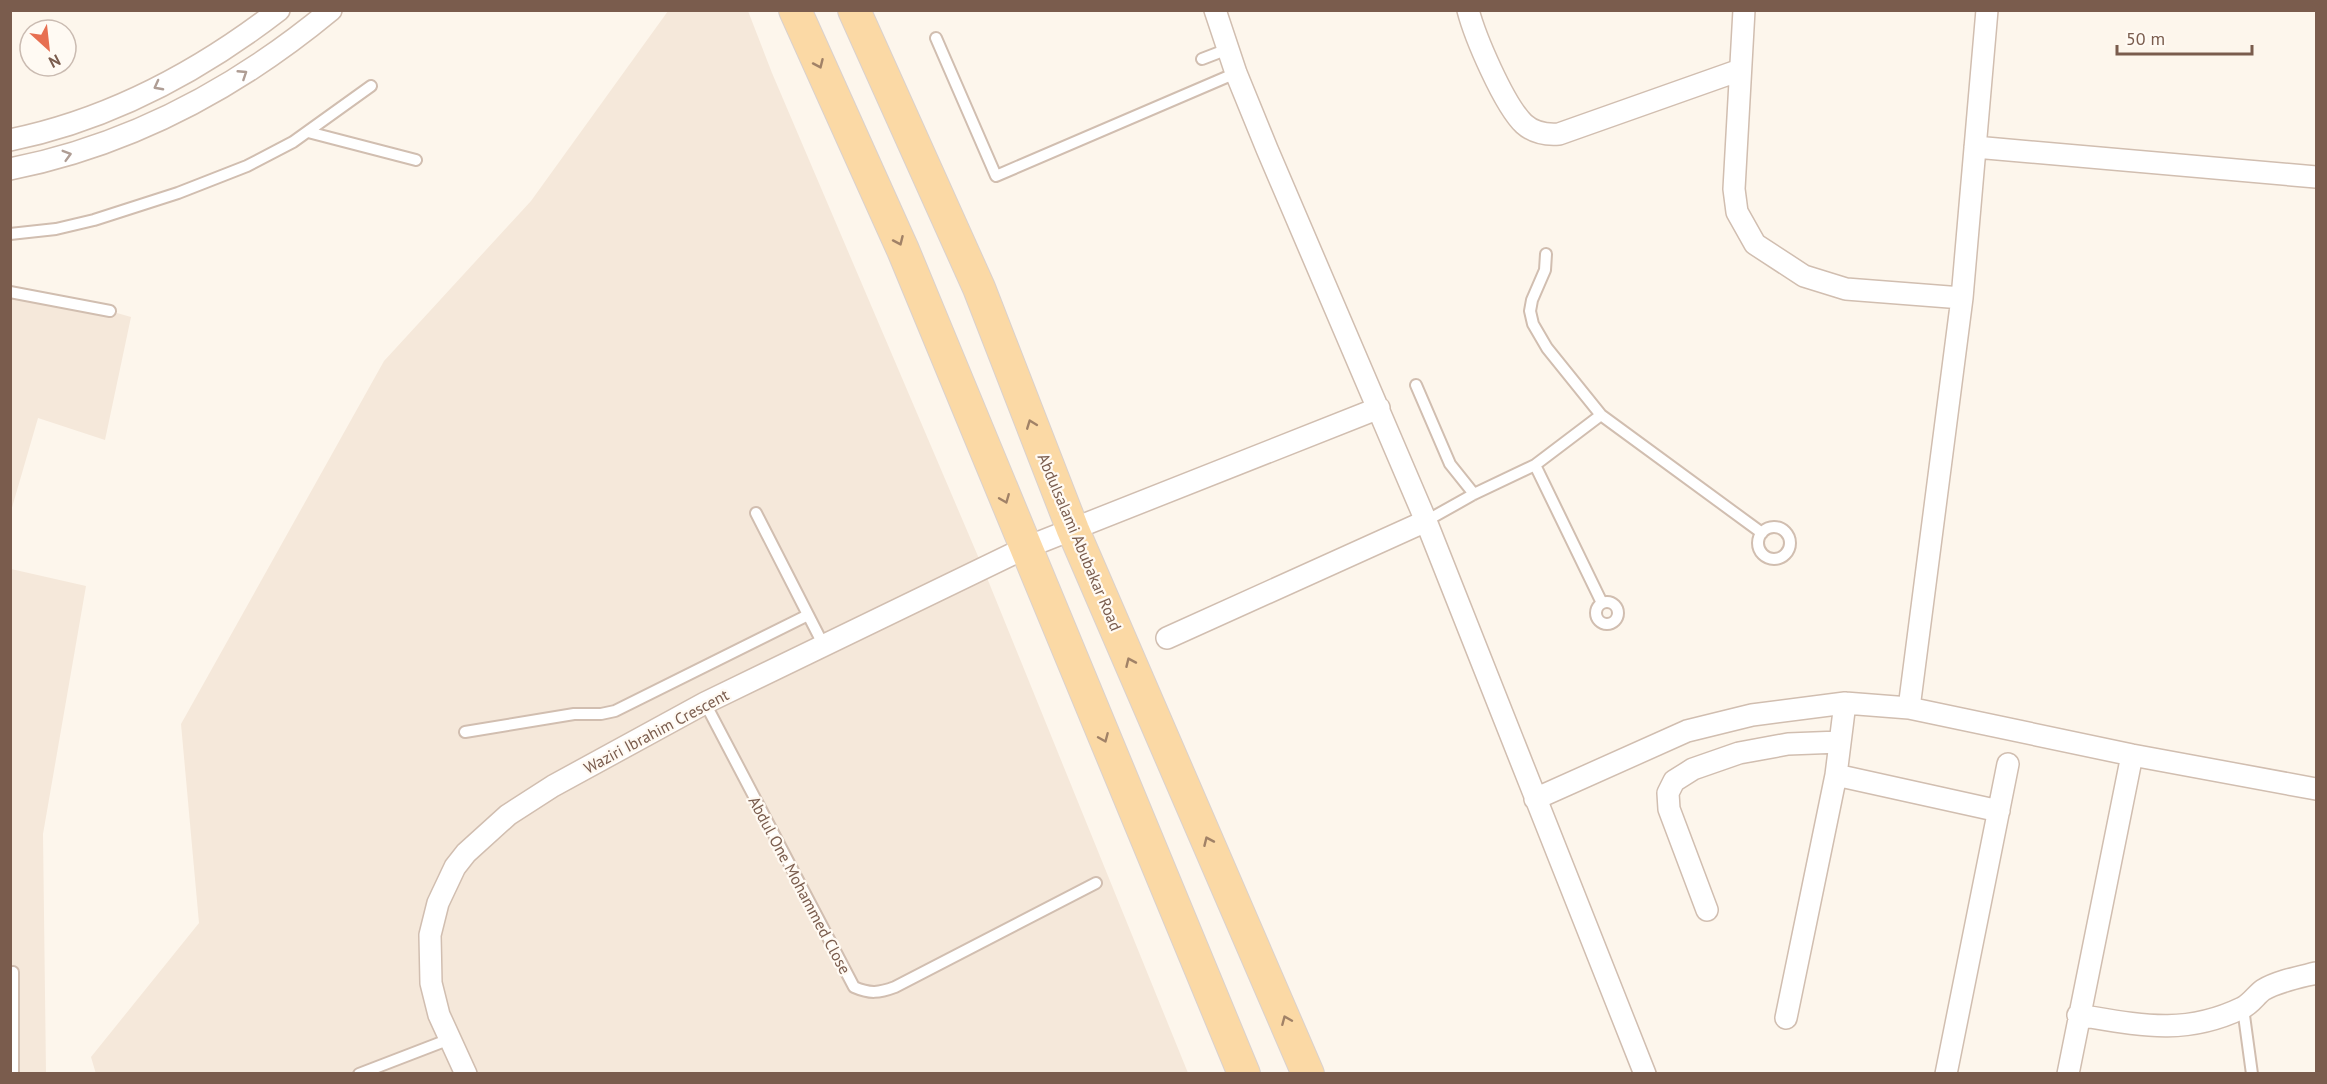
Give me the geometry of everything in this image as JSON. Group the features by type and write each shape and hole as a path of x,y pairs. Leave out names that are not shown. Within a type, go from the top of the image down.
{"main road":[{"path":"795,10 903,250 1244,1074"},
{"name":"Abdulsalami Abubakar Road","path":"854,10 979,288 1073,530 1308,1074"}],"street":[{"path":"10,140 47,132 120,106 196,66 279,10"},
{"path":"10,170 117,140 188,107 294,41 331,10"},
{"path":"1215,10 1236,73 1426,521 1645,1074"},
{"path":"1468,10 1478,43 1515,113 1525,125 1535,132 1546,135 1559,134 1740,70"},
{"path":"1744,10 1734,189 1737,212 1755,244 1804,276 1846,289 1962,298"},
{"path":"1909,708 1962,298 1987,10"},
{"path":"1975,147 2316,177"},
{"name":"Waziri Ibrahim Crescent","path":"466,1074 439,1015 431,983 430,935 438,903 455,867 465,853 508,815 553,786 705,703 1025,548 1379,408"},
{"path":"1167,638 1426,521"},
{"path":"1786,1018 1836,776 1845,703"},
{"path":"1535,799 1687,731 1752,715 1845,703 1909,708 2132,755 2316,789"},
{"path":"1707,910 1669,810 1668,793 1674,781 1693,769 1739,753 1788,744 1840,742"},
{"path":"2068,1074 2078,1015 2132,755"},
{"path":"1946,1074 2008,764"},
{"path":"1836,776 1999,811"},
{"path":"2078,1015 2138,1025 2173,1027 2199,1024 2243,1008 2269,987 2316,973"}],"lane":[{"path":"936,38 996,176 1236,73"},
{"path":"1202,59 1228,49"},
{"path":"10,234 56,229 94,220 178,193 255,162 308,132 371,86"},
{"path":"308,132 416,160"},
{"path":"1546,254 1545,270 1532,300 1530,311 1533,324 1547,348 1601,415 1762,533"},
{"path":"10,292 110,311"},
{"path":"1416,385 1450,464 1474,494"},
{"path":"1426,521 1474,494 1534,465 1601,415"},
{"path":"1534,465 1602,603"},
{"path":"756,513 824,646"},
{"path":"465,732 574,714 601,714 615,711 808,615"},
{"name":"Abdul One Mohammed Close","path":"705,703 855,987 865,992 880,993 895,987 1096,883"},
{"path":"13,972 13,1074"},
{"path":"2243,1008 2252,1074"},
{"path":"359,1074 450,1039"}],"shaded area":[{"path":"668,11 748,11 772,73 983,568 1188,1073 96,1074 91,1057 199,923 181,724 384,361 531,201"},
{"path":"11,292 131,317 105,440 38,418 11,511"},
{"path":"11,569 86,586 43,834 46,1073 11,1074"}]}
